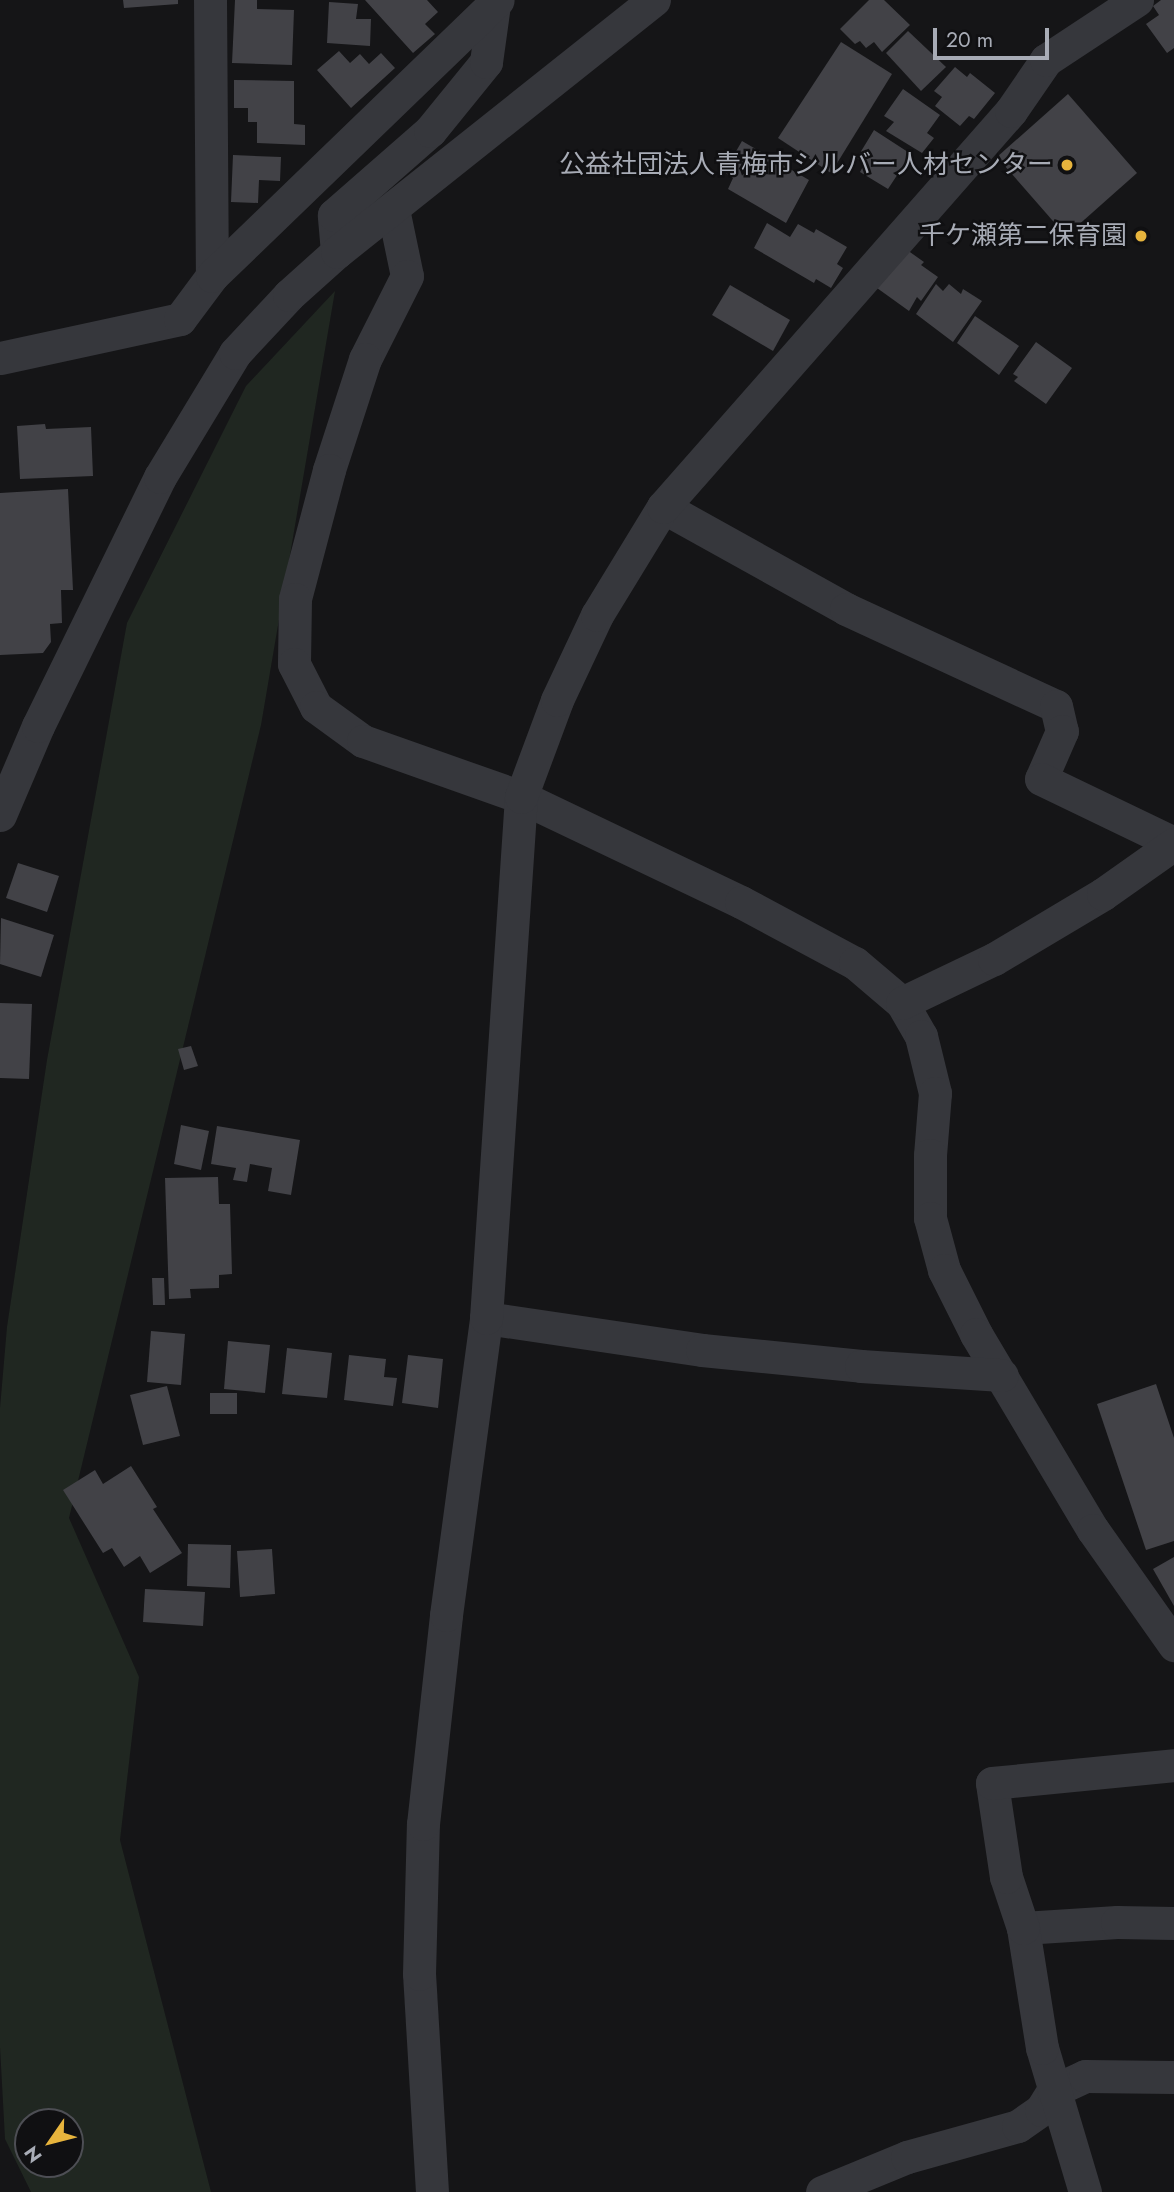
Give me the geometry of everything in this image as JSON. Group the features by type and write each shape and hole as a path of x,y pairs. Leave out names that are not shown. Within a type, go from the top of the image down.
{"street":[{"path":"210,0 212,276"},
{"path":"0,815 38,726 115,568 198,411 235,353 289,295 337,252 654,0"},
{"path":"432,2192 419,1974 423,1824 446,1615 486,1318 521,797 557,700 597,615 663,507 1011,111 1046,60 1137,0"},
{"path":"0,358 180,319 212,276 496,2"},
{"path":"337,252 334,215 430,131 486,62 496,2"},
{"path":"393,209 407,276 365,359 329,470 295,599 294,664 316,707 363,741 521,797 741,902 855,963 902,1003 922,1036 934,1093 930,1218 944,1270 976,1334 1093,1530 1174,1645"},
{"path":"663,507 846,609 1056,706 1062,731 1041,779 1174,843 1103,894 994,959 902,1003"},
{"path":"486,1318 702,1350 861,1366 1002,1374"},
{"path":"1085,2192 1042,2048 1023,1928 1006,1877 992,1783 1174,1765"},
{"path":"1023,1928 1117,1922 1174,1923"},
{"path":"822,2192 906,2157 1018,2126 1041,2110 1053,2091 1084,2076 1174,2077"}],"shaded area":[{"path":"335,291 261,725 69,1518 139,1677 120,1840 211,2192 31,2192 24,2178 84,2178 84,2108 14,2108 14,2157 5,2139 0,2047 0,1408 7,1327 47,1060 127,623 246,386"}],"building":[{"path":"123,0 178,0 178,4 124,8"},
{"path":"235,0 257,0 257,9 294,10 292,65 232,63"},
{"path":"365,0 427,0 438,12 425,24 435,34 413,53"},
{"path":"869,0 884,0 910,25 882,52 874,42 866,48 860,41 855,44 840,29"},
{"path":"1161,0 1174,0 1174,48 1167,53 1146,24 1159,15 1153,6"},
{"path":"329,2 358,4 356,19 371,19 370,46 327,43"},
{"path":"908,31 946,67 921,91 886,53"},
{"path":"841,42 892,74 831,173 778,138"},
{"path":"339,51 350,63 360,54 369,64 381,53 395,68 351,108 317,70"},
{"path":"955,67 967,77 970,73 995,93 974,119 969,116 960,126 935,106 942,97 934,91"},
{"path":"234,80 294,81 294,124 305,125 305,145 257,143 257,122 248,122 248,108 234,108"},
{"path":"903,89 940,115 927,133 934,138 922,153 886,131 894,122 884,116"},
{"name":"公益社団法人青梅市シルバー人材センター","path":"1068,94 1137,173 1066,236 997,157"},
{"path":"874,130 911,154 888,189 860,172 865,163 857,158"},
{"path":"742,141 809,180 786,223 728,189 733,178 724,172"},
{"path":"233,155 281,157 280,181 259,180 258,203 231,202"},
{"path":"767,223 790,237 798,224 814,233 816,229 847,247 837,264 843,268 831,288 816,279 814,283 754,248"},
{"path":"900,245 924,262 921,265 938,277 921,301 917,297 909,311 877,288"},
{"path":"936,284 943,291 949,284 961,294 963,289 982,301 953,342 916,314"},
{"path":"730,285 790,320 773,351 712,315"},
{"path":"975,316 1019,346 999,375 957,343"},
{"path":"1036,342 1072,368 1046,404 1014,381 1018,377 1013,374"},
{"path":"45,424 46,429 91,427 93,476 20,479 17,426"},
{"path":"68,489 73,590 61,590 62,623 50,624 51,642 43,653 0,655 0,493"},
{"path":"18,863 59,876 47,912 6,898"},
{"path":"1,918 54,935 41,977 0,964"},
{"path":"0,1003 32,1004 29,1079 0,1078"},
{"path":"191,1046 198,1066 184,1070 178,1049"},
{"path":"181,1125 209,1131 201,1170 174,1164"},
{"path":"217,1126 300,1140 291,1195 268,1191 272,1168 250,1164 247,1182 233,1180 236,1168 211,1164"},
{"path":"218,1177 219,1204 230,1204 232,1274 219,1275 219,1288 190,1289 191,1298 169,1299 165,1178"},
{"path":"152,1278 164,1278 165,1305 153,1305"},
{"path":"151,1331 185,1334 181,1385 147,1382"},
{"path":"228,1341 270,1345 265,1393 224,1389"},
{"path":"287,1348 332,1353 327,1398 282,1394"},
{"path":"349,1355 386,1359 384,1377 397,1378 393,1406 344,1400"},
{"path":"408,1355 443,1359 438,1408 402,1403"},
{"path":"1156,1384 1174,1438 1174,1541 1146,1550 1097,1404"},
{"path":"167,1386 180,1436 143,1445 130,1395"},
{"path":"210,1393 237,1393 237,1414 210,1414"},
{"path":"131,1466 157,1507 153,1509 182,1553 150,1573 140,1556 124,1567 112,1548 103,1553 63,1490 95,1470 103,1484"},
{"path":"188,1544 231,1545 230,1588 187,1586"},
{"path":"272,1549 275,1594 240,1597 237,1551"},
{"path":"1174,1557 1174,1606 1153,1569"},
{"path":"145,1589 205,1592 203,1626 143,1622"}],"place":[{"name":"公益社団法人青梅市シルバー人材センター","path":"1067,165"},
{"name":"千ケ瀬第二保育園","path":"1141,236"}]}
